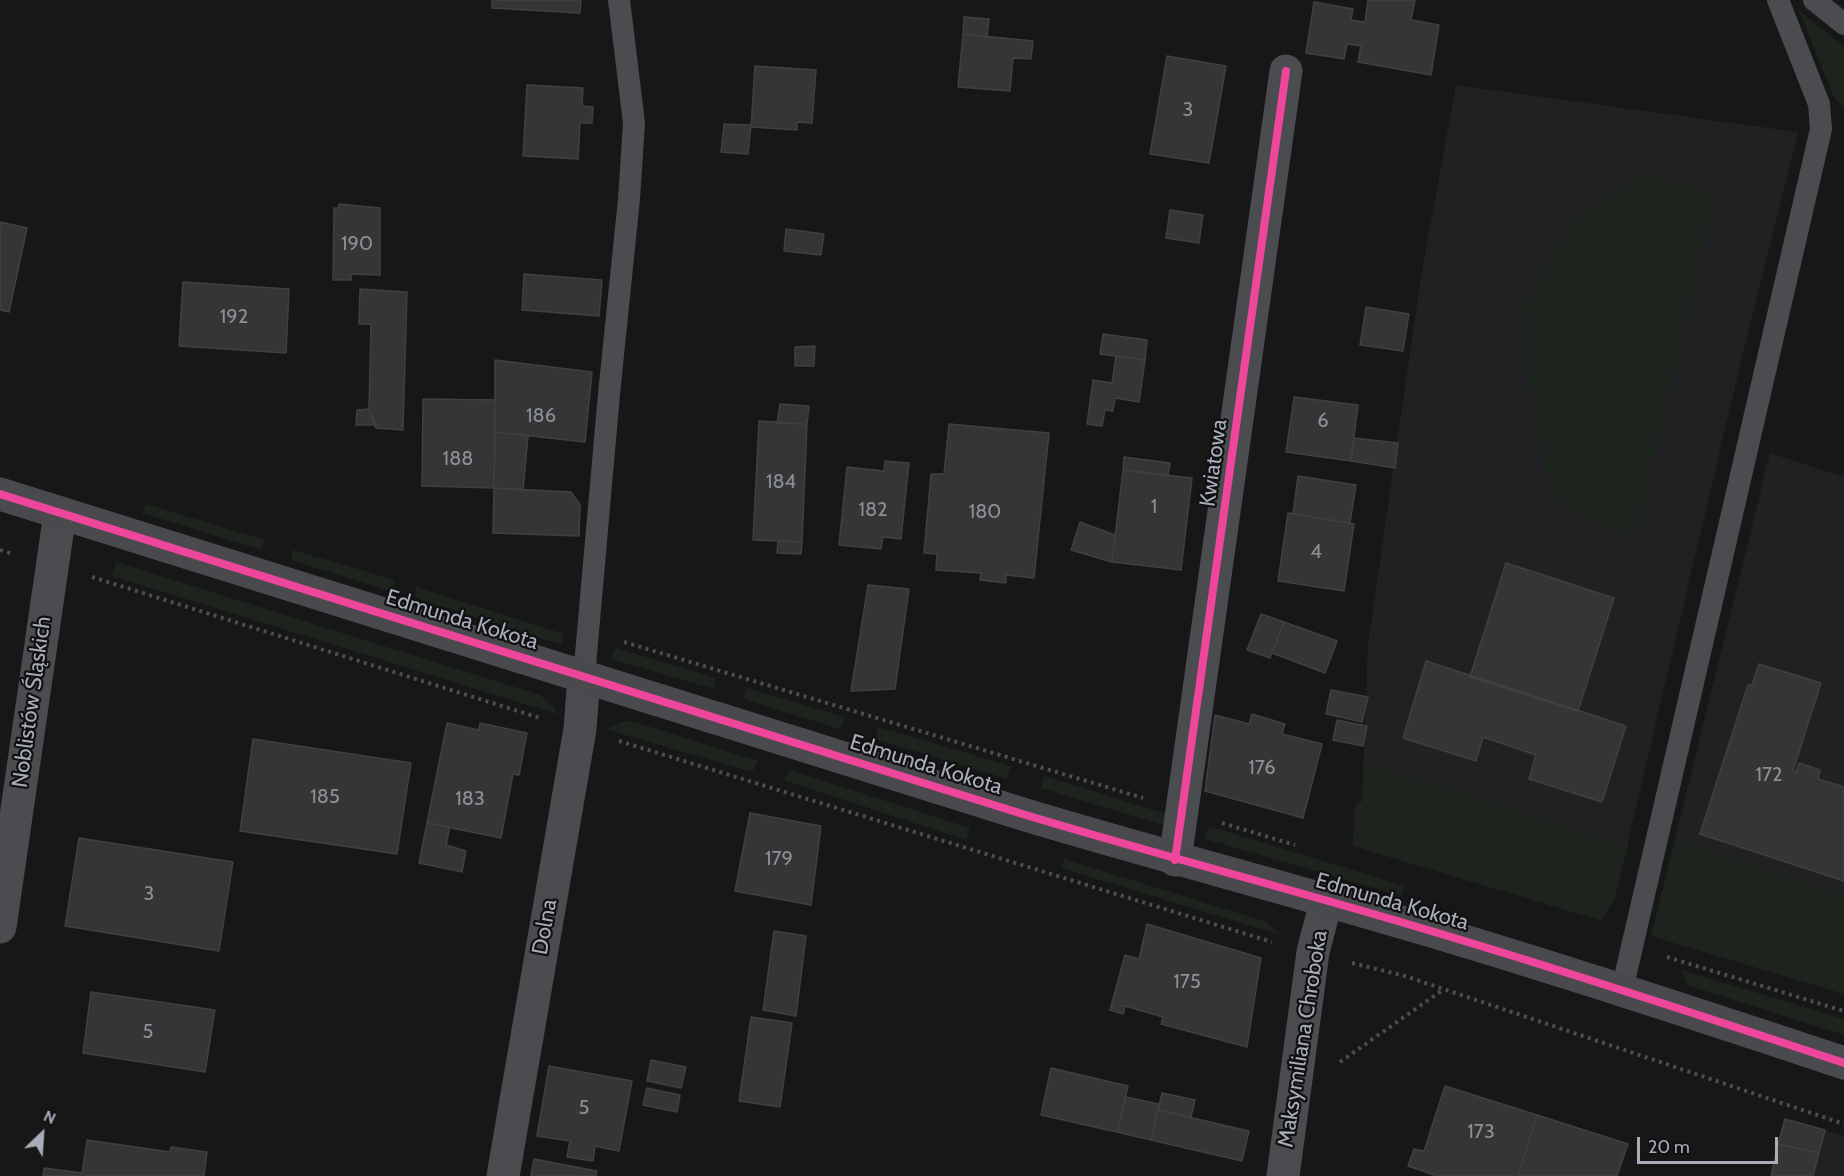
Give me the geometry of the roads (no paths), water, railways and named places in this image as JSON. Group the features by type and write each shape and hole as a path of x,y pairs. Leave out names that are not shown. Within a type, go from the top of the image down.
{"street":[{"name":"Kwiatowa","path":"1175,860 1184,811 1287,71"},
{"name":"Edmunda Kokota","path":"0,494 1175,860 1420,928 1622,990 1844,1063"},
{"name":"Noblistów Śląskich","path":"0,927 60,513"},
{"name":"Dolna","path":"503,1176 580,729 585,677"},
{"name":"Maksymiliana Chroboka","path":"1283,1176 1313,952 1326,902"}],"lane":[{"path":"585,677 629,200 634,123 619,0"},
{"path":"1622,990 1821,129 1819,104 1778,0"},
{"path":"1814,0 1844,24"}]}
